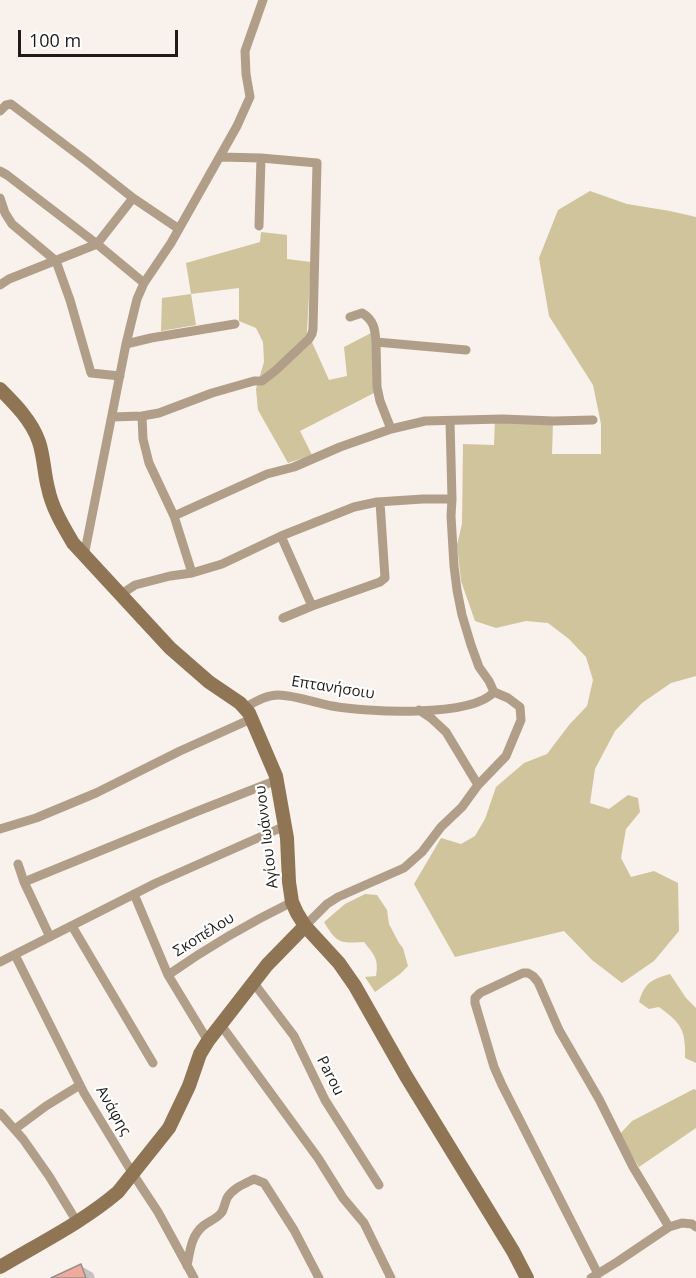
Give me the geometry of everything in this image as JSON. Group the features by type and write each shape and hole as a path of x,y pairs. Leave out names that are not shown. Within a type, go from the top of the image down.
{"street":[{"path":"84,556 137,298 220,157 250,97 245,51 263,0"},
{"path":"0,111 6,105 11,104 133,198 179,229"},
{"path":"112,417 142,416 167,410 212,393 254,381 262,381 312,334 317,163 220,157"},
{"path":"259,226 261,158"},
{"path":"0,171 98,244 144,283"},
{"path":"0,198 12,224 56,261 91,373 120,376"},
{"path":"0,285 9,279 98,244 133,198"},
{"path":"350,317 362,313 369,317 375,328 377,387 391,429"},
{"path":"126,344 235,324"},
{"path":"376,342 466,350"},
{"name":"Αγίου Ιωάννου","path":"0,389 31,425 39,441 53,506 73,543 170,648 209,682 240,703 248,714 277,780 285,826 292,902 297,913 305,926 339,963 355,986 527,1278"},
{"path":"142,416 143,439 149,463 174,516 192,573"},
{"path":"174,516 267,474 294,467 340,447 391,429 425,421 593,420"},
{"path":"0,1267 77,1222 118,1192 169,1128 189,1086 196,1063 208,1041 267,965 327,904 404,868 422,852 441,826 462,807 478,785 506,756 521,720 520,707 494,692 479,667 462,615 454,566 450,516 452,499 450,421"},
{"path":"120,595 135,585 222,564 281,536 354,507 380,502 452,499"},
{"path":"283,618 380,582 385,578 380,502"},
{"path":"281,536 312,606"},
{"name":"Επτανήσοιυ","path":"0,829 36,818 96,793 248,714 257,700 269,696 279,695 333,706 399,712 434,710 471,704 489,697 494,692"},
{"path":"419,710 446,732 478,785"},
{"path":"24,882 277,780"},
{"path":"0,962 134,894 285,826"},
{"path":"18,864 50,937"},
{"path":"134,894 168,975"},
{"name":"Σκοπέλου","path":"208,1041 168,975 205,949 266,914 292,902"},
{"path":"72,926 153,1063"},
{"name":"Ανάφης","path":"15,955 80,1085 158,1212 194,1278"},
{"path":"669,1227 633,1167 599,1099 559,1030 536,979 528,973 523,974 480,993 475,998 475,1004 494,1067 594,1276 669,1227 682,1223 696,1227"},
{"name":"Parou","path":"254,982 294,1036 325,1100 379,1185"},
{"path":"221,1025 318,1158 343,1198 364,1223 390,1278"},
{"path":"15,1129 45,1106 80,1085"},
{"path":"0,1113 23,1139 50,1176 77,1222"},
{"path":"187,1266 198,1230 217,1217 236,1188 254,1179 264,1183 294,1230 319,1278"}],"shaded area":[{"path":"590,191 627,204 696,217 696,676 671,683 642,703 615,731 595,769 590,803 609,809 628,795 638,798 640,812 626,829 621,858 631,877 654,871 678,883 679,931 654,961 622,983 592,960 564,931 455,957 414,884 441,838 461,844 475,836 485,819 496,787 524,763 547,754 587,706 593,680 586,657 569,639 548,623 526,621 496,628 475,621 461,581 457,545 462,524 463,444 494,445 495,416 553,422 552,454 601,454 601,424 593,385 549,316 539,258 558,210"},
{"path":"261,232 287,235 287,259 311,262 307,331 329,380 347,376 344,347 373,332 376,392 300,431 312,455 288,463 258,410 256,389 264,362 263,342 256,328 239,321 239,288 191,294 186,263 260,242"},
{"path":"191,294 196,325 161,331 162,298"},
{"path":"365,894 377,895 387,910 389,924 403,948 408,966 375,992 365,977 376,976 376,961 371,950 364,942 340,941 332,935 324,922 345,904"},
{"path":"670,974 686,998 696,1008 696,1063 685,1058 683,1034 677,1023 659,1007 649,1009 639,1002 646,986"},
{"path":"696,1090 696,1128 639,1167 619,1135 632,1121"}],"building":[{"path":"81,1264 86,1278 51,1278"}]}
